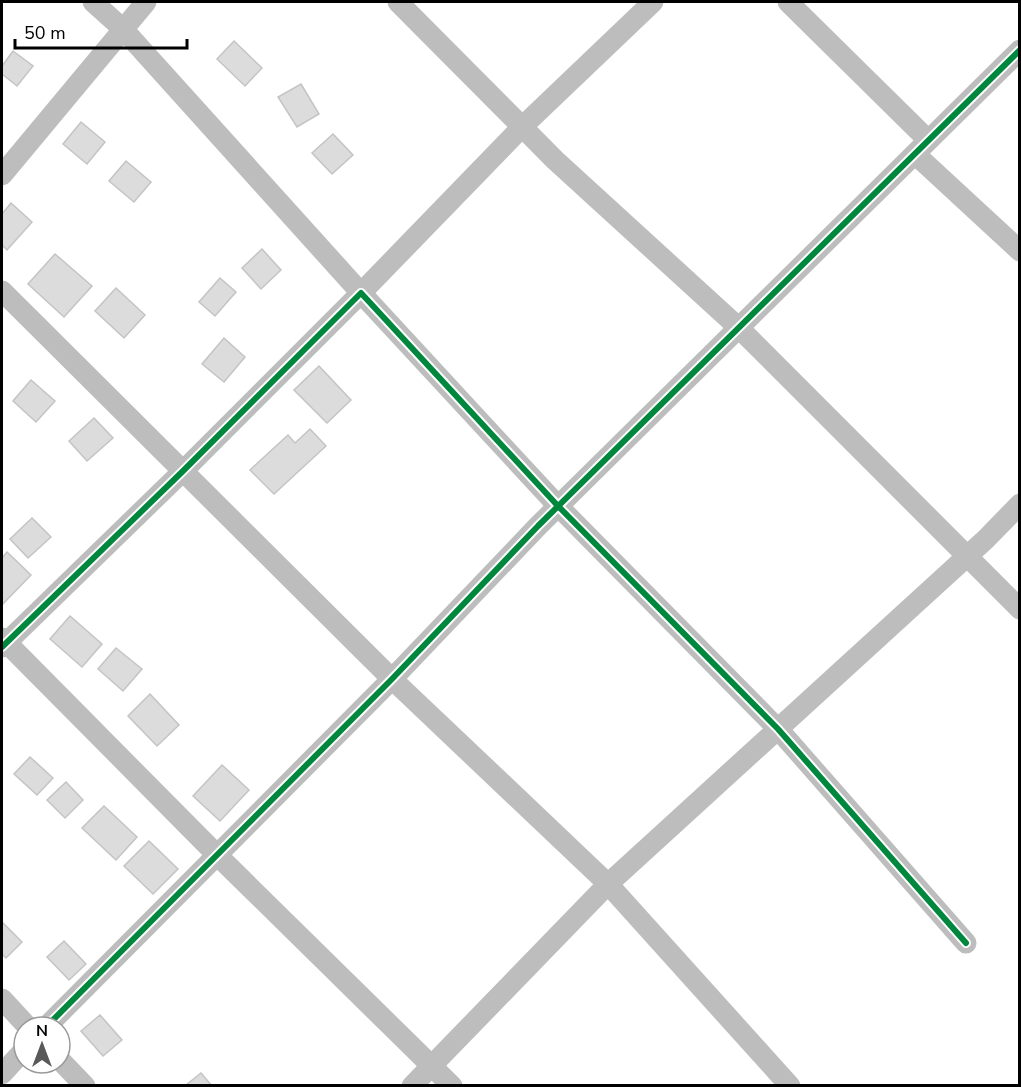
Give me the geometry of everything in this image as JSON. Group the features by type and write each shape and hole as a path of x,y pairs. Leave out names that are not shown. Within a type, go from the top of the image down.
{"street":[{"path":"93,2 123,29 558,507 778,729 966,943"},
{"path":"2,175 146,2"},
{"path":"398,2 555,160 739,328 1020,609"},
{"path":"452,1086 3,642 183,471 361,293 522,127 653,2"},
{"path":"788,2 1020,251"},
{"path":"58,1015 392,679 558,507 1020,50"},
{"path":"2,291 392,679 608,884 790,1086"},
{"path":"412,1086 608,884 966,557 1020,504"},
{"path":"2,999 17,1015"},
{"path":"72,1072 85,1086"}],"building":[{"path":"234,41 262,68 245,86 217,59"},
{"path":"13,51 33,66 17,86 2,74 2,66"},
{"path":"301,84 319,114 297,127 278,97"},
{"path":"81,122 105,142 87,164 63,144"},
{"path":"333,134 353,155 332,174 312,153"},
{"path":"126,161 151,182 134,202 109,181"},
{"path":"11,203 32,222 7,250 2,245 2,214"},
{"path":"262,249 281,270 261,289 242,268"},
{"path":"55,254 92,286 64,317 28,284"},
{"path":"220,278 236,292 215,316 199,302"},
{"path":"116,288 145,315 124,338 95,311"},
{"path":"224,338 245,357 224,382 202,364"},
{"path":"319,366 351,400 327,423 294,390"},
{"path":"31,380 55,401 36,422 13,401"},
{"path":"94,418 113,438 87,461 69,441"},
{"path":"310,429 326,446 274,494 250,470 288,435 295,443"},
{"path":"32,518 51,537 28,558 10,539"},
{"path":"7,552 31,575 2,605 2,558"},
{"path":"70,616 102,644 82,667 50,639"},
{"path":"116,648 142,669 123,691 98,669"},
{"path":"150,694 179,725 157,746 128,716"},
{"path":"30,757 53,778 37,795 14,774"},
{"path":"222,765 249,790 220,821 193,796"},
{"path":"66,782 83,800 65,818 47,800"},
{"path":"104,806 137,837 116,860 82,828"},
{"path":"149,841 178,869 153,894 124,866"},
{"path":"2,922 22,942 6,958 2,954"},
{"path":"64,941 86,964 69,980 47,957"},
{"path":"100,1015 122,1040 103,1056 81,1031"},
{"path":"201,1073 212,1086 186,1085"}],"cycle path":[{"path":"58,1015 392,679 538,526 1020,50"},
{"path":"2,647 361,293 558,506 778,729 966,943"}]}
